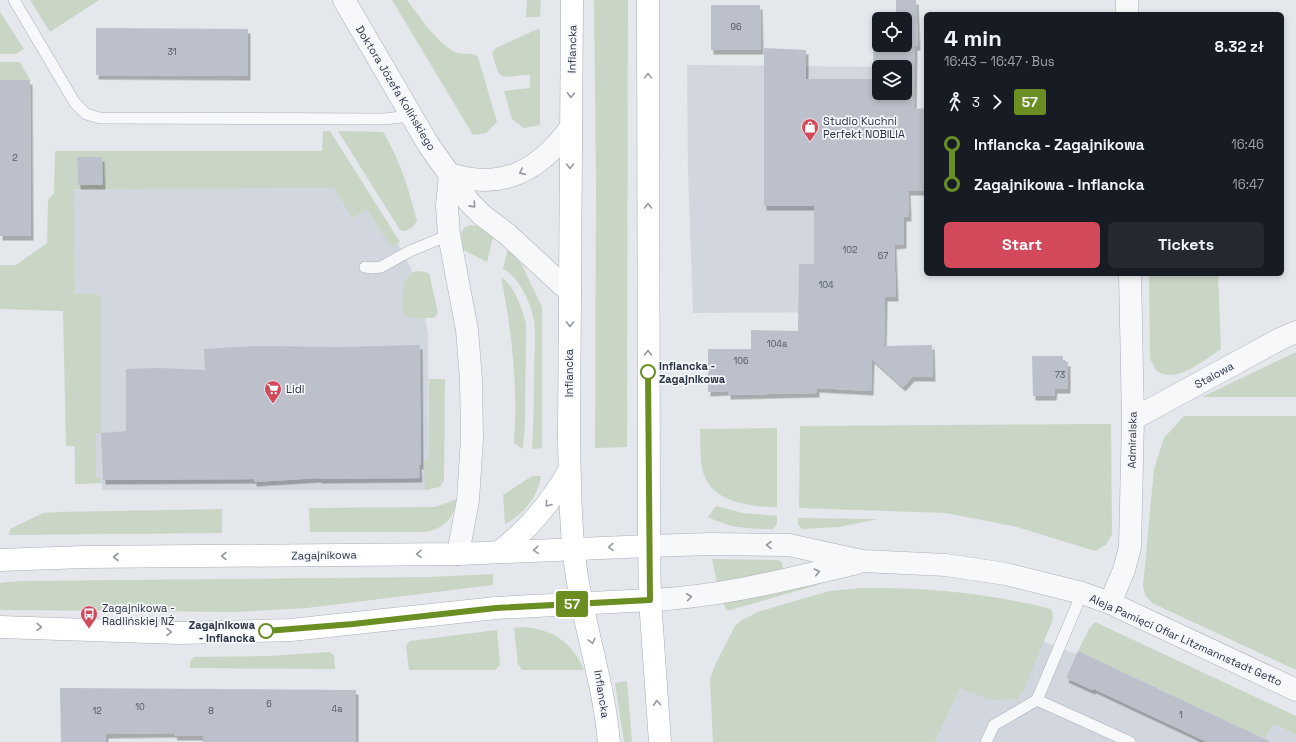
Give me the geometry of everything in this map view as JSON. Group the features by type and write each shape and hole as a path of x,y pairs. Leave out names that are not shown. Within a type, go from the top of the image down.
{"main road":[{"name":"Inflancka","path":"572,0 569,471 574,549 582,604 598,668 609,742"},
{"path":"648,0 649,546 650,600 660,742"},
{"path":"500,552 539,515 569,471"},
{"name":"Zagajnikowa","path":"0,560 54,557 458,554 649,546"},
{"path":"0,627 180,633 233,633 291,630 496,608 650,600"}],"street":[{"name":"Doktora Józefa Kolińskiego","path":"344,0 428,144 470,202 482,215 510,237 570,292"},
{"path":"1127,0 1127,12"},
{"path":"458,554 468,500 472,438 471,380 467,330 449,235 447,206 450,174 466,179 484,180 499,179 517,174 544,158 559,143 570,127"},
{"name":"Admiralska","path":"1110,603 1124,570 1130,547 1133,419 1130,276"},
{"name":"Stalowa","path":"1133,419 1280,339 1296,332"},
{"name":"Aleja Pamięci Ofiar Litzmannstadt Getto","path":"649,546 711,544 789,545 862,561 938,564 975,568 1038,580 1110,603 1296,690"},
{"name":"Aleja Pamięci Ofiar Litzmannstadt Getto","path":"650,600 677,599 715,593 785,580 862,561"}],"lane":[{"path":"14,0 75,103 86,114 100,118 384,119 411,116"},
{"path":"365,267 381,267 410,251 449,235"},
{"path":"986,742 994,725 1036,700 1082,593"},
{"path":"1036,700 1130,742"}],"shaded area":[{"path":"687,65 872,67 873,312 693,313 688,170"},
{"path":"352,185 398,244 410,266 422,301 428,333 429,490 102,490 102,483 75,484 70,189"},
{"path":"1021,633 1076,654 1078,651 1265,739 1274,724 1296,735 1296,742 935,742 960,688"}],"green space":[{"path":"30,0 99,0 50,32"},
{"path":"392,0 407,0 429,29 448,48 458,53 473,54 478,57 497,122 486,133 473,135"},
{"path":"527,0 541,0 540,17 526,17"},
{"path":"594,0 628,0 627,447 595,448 596,186"},
{"path":"0,12 24,49 16,54 0,54"},
{"path":"540,29 540,125 524,128 512,119 504,91 530,88 530,75 503,76 497,70 492,52 496,48"},
{"path":"0,62 20,62 30,80 0,80"},
{"path":"323,131 330,131 400,242 391,247 367,209 352,218 334,188 74,189 75,294 96,294 101,297 101,433 96,433 96,477 101,478 102,483 75,484 75,446 66,446 63,311 0,309 0,265 16,265 47,243 48,200 54,193 55,151 322,151","holes":["77,157 102,157 102,185 78,185"]},
{"path":"338,131 383,132 399,164 410,197 417,221 412,228 404,231 400,230"},
{"path":"472,225 477,226 493,237 487,262 463,250 461,233 465,227"},
{"path":"508,248 522,265 542,307 542,448 532,449 534,416 534,320 530,306 519,284 503,269"},
{"path":"419,271 429,273 438,313 434,318 412,318 402,314 404,281 413,272"},
{"path":"1149,276 1218,276 1221,349 1190,369 1172,375 1163,374 1156,370 1150,359"},
{"path":"501,277 514,292 523,312 526,324 525,426 523,449 514,443 515,380 511,339"},
{"path":"1296,352 1296,397 1202,397"},
{"path":"429,379 445,379 444,480 440,487 425,490 424,460 429,459"},
{"path":"1184,416 1296,416 1296,670 1152,603 1145,595 1143,586 1154,469 1164,438"},
{"path":"1111,424 1112,534 1106,545 1095,551 1017,527 946,513 799,508 800,426"},
{"path":"777,428 777,507 756,506 735,502 716,492 709,484 702,470 700,429"},
{"path":"532,476 541,476 533,498 524,510 505,524 503,495"},
{"path":"457,499 454,511 448,521 439,528 427,532 310,532 309,508 435,507"},
{"path":"716,506 743,513 777,516 777,524 773,529 764,529 724,524 708,517"},
{"path":"222,509 222,533 9,535 10,529 43,513"},
{"path":"798,518 878,519 838,527 802,529 798,524"},
{"path":"712,559 777,560 781,561 783,569 779,572 717,583"},
{"path":"493,574 493,585 307,608 237,612 0,610 0,583 21,581 429,577"},
{"path":"824,583 727,611 722,601"},
{"path":"861,588 957,592 1028,603 1051,609 1053,614 1052,622 1024,689 1017,699 989,700 960,688 935,742 713,742 710,679 716,663 735,626 742,620 758,612 829,591"},
{"path":"1095,622 1296,716 1296,735 1274,724 1265,739 1078,651 1089,629"},
{"path":"523,627 544,631 561,639 574,652 584,670 522,670 518,664 514,628"},
{"path":"497,630 500,665 495,670 409,670 406,646 410,641"},
{"path":"329,652 334,655 335,669 190,668 190,662 194,657 269,656"},
{"path":"627,681 632,742 624,742 615,683"}],"building":[{"path":"896,0 916,0 918,46 915,46 914,109 924,108 924,191 908,191 909,217 904,217 904,244 894,245 896,297 885,297 884,346 932,345 933,377 912,377 903,387 872,359 871,391 817,388 817,393 728,395 728,391 708,392 708,349 751,349 751,330 798,331 799,264 814,264 814,206 764,206 764,48 806,50 806,79 872,79 872,100 912,100 912,60 873,60 874,52 912,52 912,12 896,12"},
{"path":"711,5 760,5 761,50 711,50"},
{"path":"96,28 248,29 248,76 96,75"},
{"path":"0,80 30,80 31,236 0,236"},
{"path":"77,157 102,157 103,185 78,185"},
{"name":"Lidl","path":"420,345 420,478 319,478 254,482 254,479 103,480 101,433 126,431 126,369 159,368 205,370 204,349 258,346 340,347"},
{"path":"1032,356 1063,356 1063,362 1068,362 1068,389 1055,389 1054,396 1033,396"},
{"path":"1078,651 1271,742 1207,742 1094,689 1092,690 1066,678"},
{"path":"60,688 356,690 356,742 203,742 203,736 175,736 174,733 106,734 106,742 61,742"}],"bus line":[{"name":"57","path":"266,631 353,624 496,608 650,600 648,372"}],"place":[{"name":"Studio Kuchni Perfekt NOBILIA","path":"810,142"},
{"name":"Inflancka - Zagajnikowa","path":"648,372"},
{"name":"Lidl","path":"273,404"},
{"name":"Zagajnikowa - Radlińskiej NŻ","path":"89,629"},
{"name":"Zagajnikowa - Inflancka","path":"266,631"}]}
